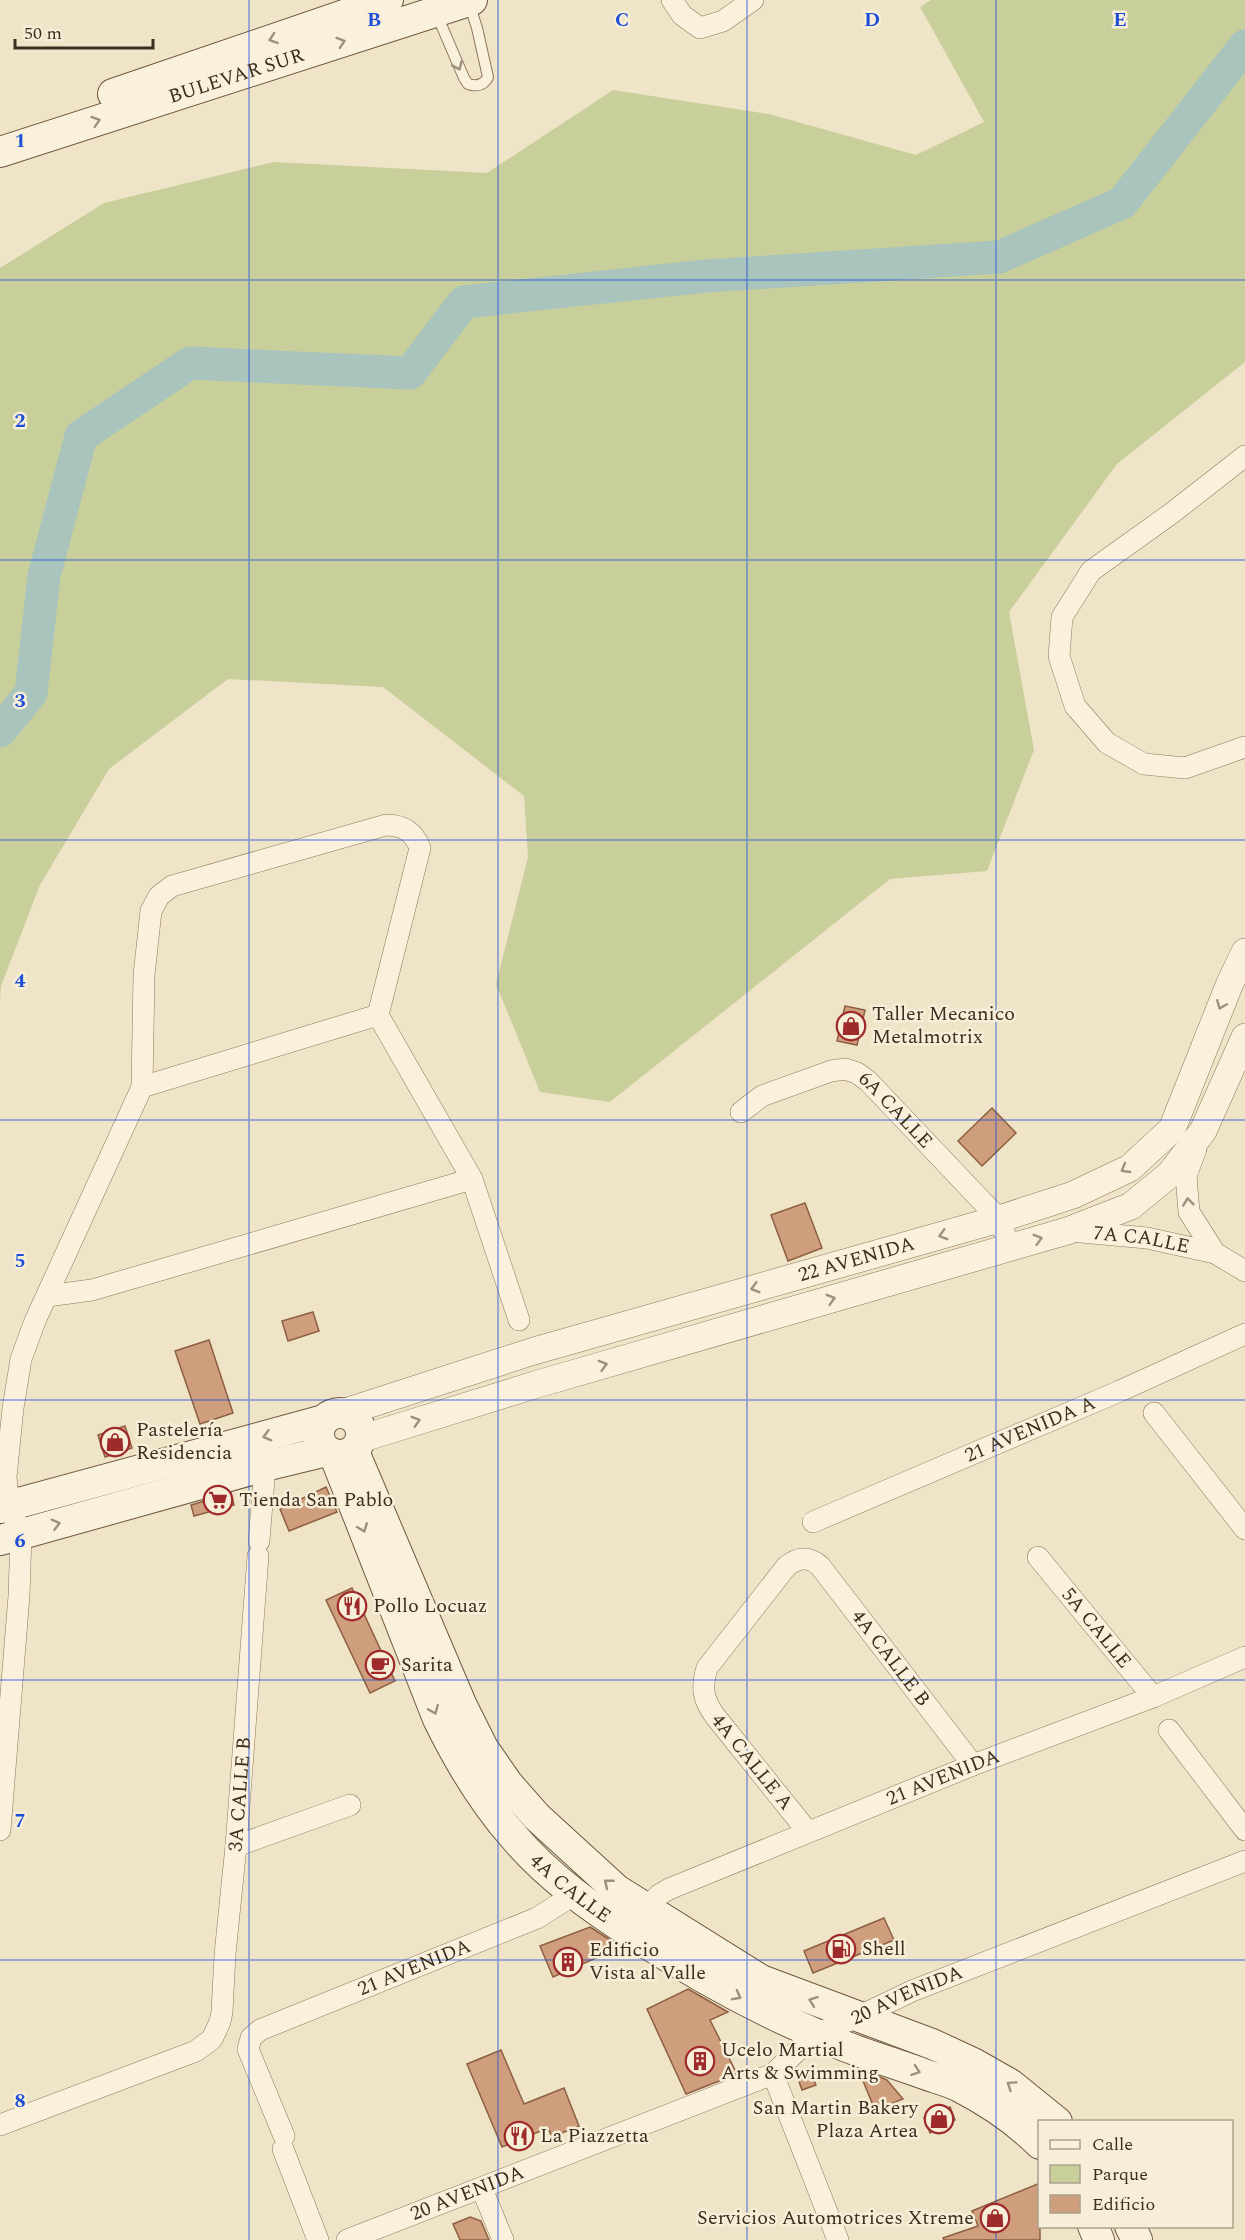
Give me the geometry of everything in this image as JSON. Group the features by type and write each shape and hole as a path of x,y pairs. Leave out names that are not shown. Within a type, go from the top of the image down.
{"main road":[{"name":"BULEVAR SUR","path":"0,131 388,0"},
{"name":"BULEVAR SUR","path":"0,152 470,1"},
{"path":"4,1507 333,1417"},
{"path":"333,1417 318,1433 322,1446 344,1449"},
{"path":"11,1537 265,1466 344,1449"},
{"name":"4A CALLE","path":"344,1449 438,1719 459,1761 485,1801 514,1838 548,1872 613,1921 703,1978 758,2008 815,2034 957,2086 1004,2115 1038,2142"},
{"name":"4A CALLE","path":"344,1449 483,1748 508,1784 536,1816 599,1876 761,1980 932,2044 973,2063 1010,2084 1056,2120"}],"street":[{"path":"672,0 682,15 700,28 723,21 753,0"},
{"path":"1245,456 1172,513 1092,570 1062,617 1059,656 1075,706 1107,743 1144,764 1185,768 1245,747"},
{"path":"0,1830 19,1596 11,1537 4,1507 13,1408 19,1370 35,1322 142,1087 144,975 152,911 159,896 172,886 386,825 401,827 413,835 420,848 378,1015 472,1179 519,1320"},
{"name":"22 AVENIDA","path":"333,1417 534,1351 999,1219 1073,1195 1130,1168 1172,1130 1230,983 1245,952"},
{"path":"142,1087 378,1015"},
{"name":"22 AVENIDA","path":"344,1449 542,1383 1067,1231 1131,1206 1170,1174 1203,1131 1245,1037"},
{"name":"6A CALLE","path":"741,1112 762,1096 831,1071 845,1069 857,1073 868,1081 999,1219 1010,1247"},
{"name":"7A CALLE","path":"1203,1131 1186,1176 1189,1212 1215,1253"},
{"path":"47,1296 92,1290 472,1179"},
{"name":"7A CALLE","path":"1067,1231 1147,1238 1215,1253 1245,1271"},
{"name":"21 AVENIDA A","path":"813,1522 1120,1391 1245,1334"},
{"path":"534,1351 542,1383"},
{"path":"1154,1413 1245,1528"},
{"name":"3A CALLE B","path":"0,2125 196,2051 212,2039 217,2031 222,2012 265,1466"},
{"name":"5A CALLE","path":"1038,1557 1153,1698"},
{"name":"4A CALLE A","path":"803,1559 794,1561 786,1567 707,1668 703,1688 709,1707 808,1832"},
{"name":"4A CALLE B","path":"803,1559 812,1560 820,1566 973,1765"},
{"name":"21 AVENIDA","path":"646,1908 659,1894 669,1889 973,1765 1153,1698 1245,1657"},
{"path":"1169,1730 1245,1830"},
{"path":"236,1846 350,1805"},
{"name":"20 AVENIDA","path":"347,2240 773,2074 815,2034 858,2017 912,1991 1245,1861"},
{"name":"21 AVENIDA","path":"318,2240 248,2049 251,2038 260,2030 537,1918 575,1894"},
{"path":"773,2074 838,2240"},
{"path":"482,2189 503,2240"}],"lane":[{"path":"435,12 464,78 468,84 480,85 488,77 470,1"}],"green space":[{"path":"931,0 1245,0 1245,362 1117,464 1009,612 1034,750 987,871 890,879 610,1102 540,1092 496,984 528,857 524,796 383,687 228,679 109,769 40,885 1,986 0,1001 0,268 104,203 274,162 487,173 613,90 769,114 916,155 984,122 920,7"}],"building":[{"name":"Taller Mecanico Metalmotrix","path":"845,1006 865,1010 857,1045 837,1041"},
{"path":"992,1108 1016,1133 982,1166 958,1141"},
{"path":"805,1203 822,1248 788,1261 771,1215"},
{"path":"313,1312 319,1331 288,1341 282,1321"},
{"path":"209,1340 233,1413 200,1424 175,1351"},
{"name":"Pastelería Residencia","path":"125,1426 132,1448 105,1457 98,1435"},
{"path":"326,1487 337,1512 289,1531 280,1509"},
{"name":"Tienda San Pablo","path":"231,1493 234,1505 194,1516 191,1505"},
{"path":"352,1588 395,1681 370,1693 326,1600"},
{"name":"Shell","path":"884,1918 894,1940 813,1973 804,1951"},
{"name":"Edificio Vista al Valle","path":"590,1927 621,1947 553,1977 540,1946"},
{"name":"Ucelo Martial Arts & Swimming","path":"688,1989 728,2012 710,2020 737,2074 686,2094 647,2009"},
{"path":"501,2050 524,2104 564,2088 579,2126 552,2137 548,2128 502,2147 467,2064"},
{"path":"811,2072 816,2085 802,2090 797,2076"},
{"path":"878,2076 887,2080 903,2099 875,2110 863,2081"},
{"name":"San Martin Bakery Plaza Artea","path":"950,2107 955,2120 930,2133 924,2118"},
{"path":"1038,2184 1040,2240 944,2240 943,2238 978,2226 972,2211"},
{"path":"470,2217 481,2221 489,2240 460,2240 453,2224"}],"waterway":[{"path":"0,731 31,693 44,576 81,436 190,363 410,373 464,302 706,276 999,257 1122,203 1245,46"}],"place":[{"name":"Taller Mecanico Metalmotrix","path":"851,1026"},
{"name":"Pastelería Residencia","path":"115,1442"},
{"name":"Tienda San Pablo","path":"218,1500"},
{"name":"Pollo Locuaz","path":"352,1606"},
{"name":"Sarita","path":"380,1665"},
{"name":"Shell","path":"841,1949"},
{"name":"Edificio Vista al Valle","path":"568,1962"},
{"name":"Ucelo Martial Arts & Swimming","path":"700,2061"},
{"name":"San Martin Bakery Plaza Artea","path":"939,2119"},
{"name":"La Piazzetta","path":"519,2136"},
{"name":"Servicios Automotrices Xtreme","path":"995,2218"}]}
